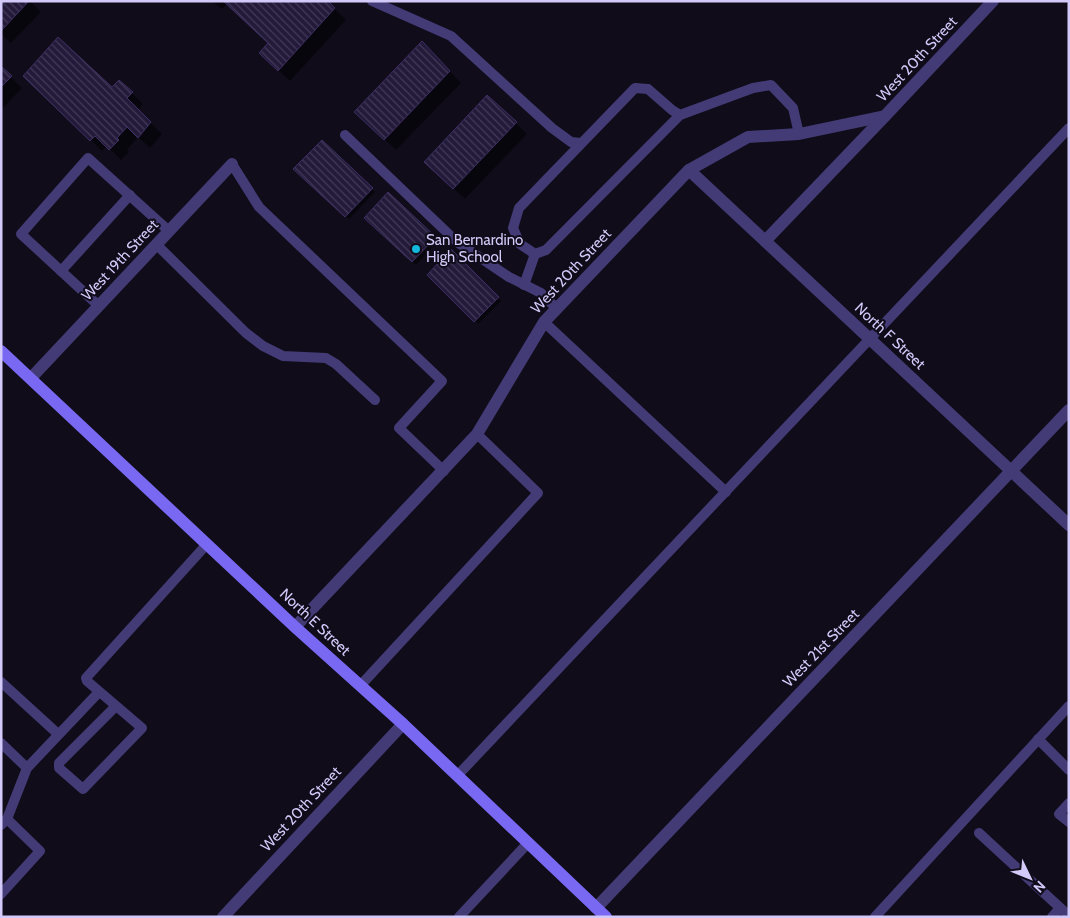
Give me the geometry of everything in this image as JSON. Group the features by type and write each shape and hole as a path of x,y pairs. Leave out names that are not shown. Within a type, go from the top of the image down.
{"main road":[{"name":"North E Street","path":"4,358 31,378 606,917"}],"street":[{"name":"West 20th Street","path":"765,241 886,116 992,1"},
{"name":"West 20th Street","path":"295,627 477,434 544,322 689,170 748,137 799,134 886,116"},
{"name":"West 19th Street","path":"31,378 232,164"},
{"name":"North F Street","path":"689,170 1069,525"},
{"name":"West 21st Street","path":"596,908 1069,410"},
{"name":"West 20th Street","path":"223,917 402,724"}],"lane":[{"path":"372,1 451,36 552,128 571,142 581,143"},
{"path":"535,254 546,250 680,115 754,88 771,85 793,108 799,134"},
{"path":"535,254 520,244 513,228 519,208 635,88 648,89 680,115"},
{"path":"457,776 1069,128"},
{"path":"344,135 457,242 509,277 540,293 557,309"},
{"path":"99,306 21,234 88,158 170,231"},
{"path":"232,164 259,207 442,381 399,428 444,471"},
{"path":"61,271 130,195"},
{"path":"157,244 246,333 263,346 283,356 326,358 336,364 375,400"},
{"path":"524,285 535,254"},
{"path":"544,322 726,492"},
{"path":"360,686 538,493 477,434"},
{"path":"116,706 59,763 60,768 83,790 142,728 116,706 99,692 86,678 207,544"},
{"path":"1,682 58,734"},
{"path":"1,894 40,851 4,822 27,768 99,692"},
{"path":"874,917 1069,706"},
{"path":"1038,739 1069,770"},
{"path":"1,743 27,768"},
{"path":"1069,803 1059,814 1069,822"},
{"path":"980,833 1069,916"},
{"path":"459,917 528,843"},
{"path":"1052,917 1060,908"}],"building":[{"path":"1,1 29,1 1,31"},
{"path":"223,1 328,1 335,8 278,71 259,53 268,43"},
{"path":"58,37 112,87 119,80 133,92 127,98 151,122 138,138 127,127 117,138 119,140 109,150 95,136 90,141 23,76"},
{"path":"422,41 450,71 384,140 354,112"},
{"path":"1,66 12,76 1,87"},
{"path":"487,95 517,122 453,189 424,162"},
{"path":"322,140 373,188 345,217 293,169"},
{"path":"388,192 436,237 412,262 364,218"},
{"path":"451,249 499,297 474,322 427,275"}],"place":[{"name":"San Bernardino High School","path":"416,249"}]}
